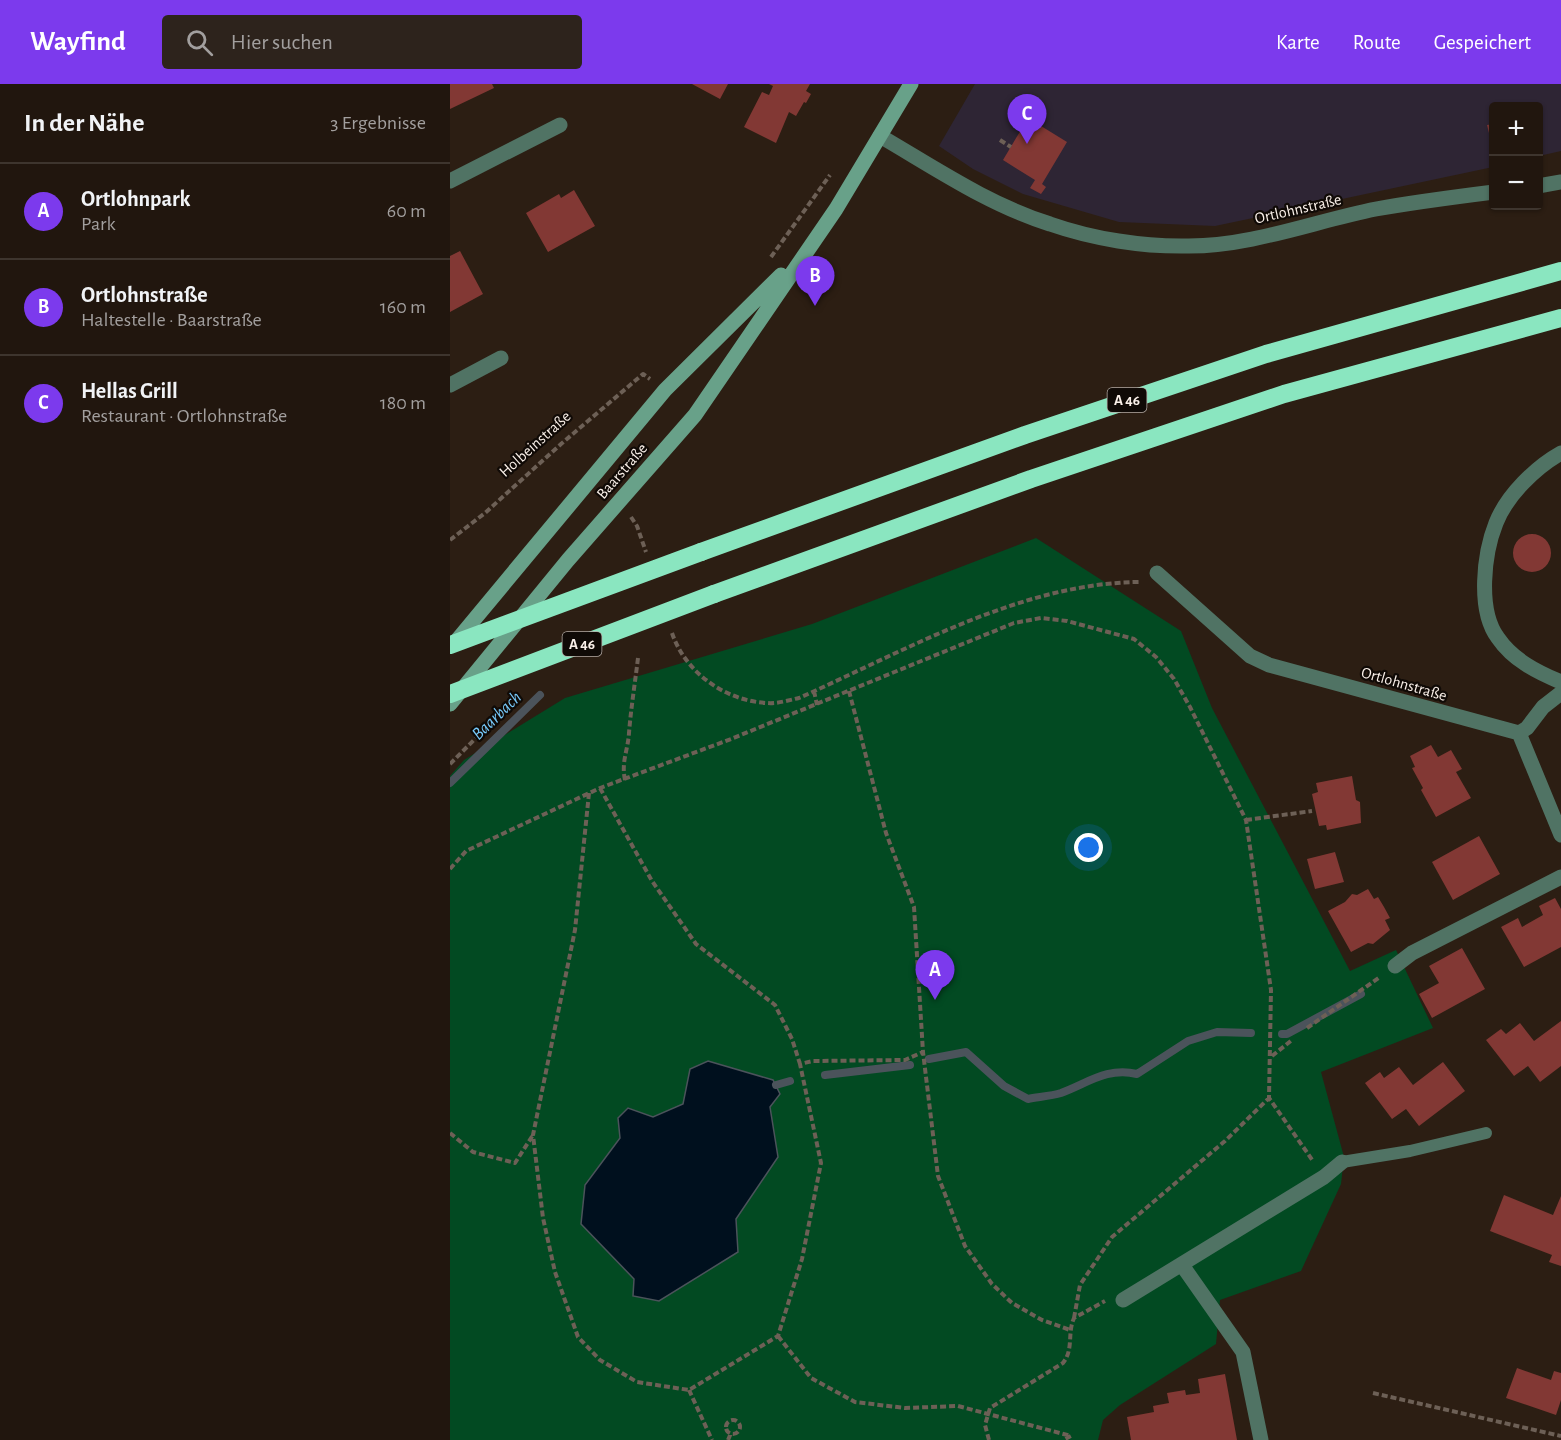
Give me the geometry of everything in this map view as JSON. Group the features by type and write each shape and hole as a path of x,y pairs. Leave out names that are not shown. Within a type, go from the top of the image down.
{"highway":[{"name":"A 46","path":"450,647 700,552 1014,438 1266,354 1561,271"},
{"name":"A 46","path":"450,694 1031,478 1284,394 1561,318"}],"main road":[{"name":"Baarstraße","path":"450,704 568,560 694,415 806,249 836,209 911,84"},
{"name":"Baarstraße","path":"450,647 665,390 806,249"}],"street":[{"path":"450,181 560,125"},
{"name":"Ortlohnstraße","path":"880,136 973,190 1023,215 1070,231 1141,243 1190,246 1255,238 1376,209 1489,193"},
{"path":"1543,185 1561,182"},
{"path":"450,385 501,358"},
{"path":"1561,453 1539,469 1515,494 1496,522 1484,580 1486,610 1497,638 1523,663 1561,682"},
{"name":"Ortlohnstraße","path":"1162,578 1250,656 1269,665 1519,733"},
{"path":"1561,693 1543,707 1527,728 1519,733 1561,835"},
{"path":"1395,966 1412,953 1561,877"},
{"path":"1123,1300 1324,1177 1342,1162"},
{"path":"1182,1265 1243,1352 1261,1440"}],"lane":[{"path":"1342,1162 1410,1151 1486,1133"}],"path":[{"path":"999,140 1011,147"},
{"name":"Holbeinstraße","path":"450,540 485,513 643,374"},
{"path":"619,502 637,526 647,555"},
{"path":"669,623 678,652 695,671 714,686 740,697 768,703 799,698 991,612 1068,590 1162,578"},
{"path":"450,869 465,851 600,788 817,705 1014,623 1041,618 1109,630 1134,639 1156,657 1174,679 1246,820 1271,990 1269,1098 1324,1177"},
{"path":"625,780 622,766 629,736 630,703 638,658"},
{"path":"814,691 817,705"},
{"path":"849,691 886,833 914,907 923,1052 938,1176 965,1246 992,1284 1012,1303 1042,1320 1070,1330"},
{"path":"450,765 502,712"},
{"path":"589,793 575,930 533,1135 543,1218 555,1272 578,1337 600,1360 638,1383 690,1390 778,1336 802,1259 821,1163 800,1064 792,1039 775,1005 696,944 652,881 600,788"},
{"path":"1246,820 1312,811"},
{"path":"1307,1028 1395,966"},
{"path":"1271,1057 1292,1040"},
{"path":"800,1064 813,1061 905,1060 923,1052"},
{"path":"989,1440 985,1425 986,1413 990,1408 1063,1363 1069,1355 1070,1330 1080,1285 1112,1237 1225,1141 1269,1098"},
{"path":"450,1133 474,1152 515,1163 533,1135"},
{"path":"1074,1318 1110,1298 1123,1300"},
{"path":"778,1336 810,1378 855,1402 904,1408 958,1406 1071,1436 1063,1440"},
{"path":"690,1390 712,1440"},
{"path":"1373,1393 1561,1436"},
{"path":"728,1440 731,1433"}],"shaded area":[{"path":"975,84 1561,84 1561,151 1543,155 1543,102 1489,102 1489,168 1215,226 1119,222 1023,194 973,169 939,146"}],"green space":[{"path":"1036,538 1181,631 1212,708 1350,971 1396,950 1433,1028 1321,1072 1344,1157 1341,1184 1301,1271 1220,1300 1216,1344 1120,1405 1103,1420 1098,1440 450,1440 450,776 464,760 565,698 812,624"}],"water":[{"path":"708,1061 773,1080 780,1094 770,1107 778,1157 736,1219 738,1252 659,1301 633,1296 634,1279 581,1224 585,1185 620,1138 618,1118 628,1108 653,1117 683,1104 690,1069"}],"building":[{"path":"450,84 492,84 494,88 450,109"},
{"path":"692,84 728,84 720,99"},
{"path":"769,84 810,84 806,91 811,94 806,103 804,102 796,116 789,112 776,143 744,127 762,92 769,95 773,86"},
{"path":"1028,118 1067,142 1042,184 1046,187 1041,194 1030,188 1035,180 1003,160"},
{"path":"574,190 595,226 548,252 526,213 559,194 561,198"},
{"path":"460,251 483,294 450,312 450,256"},
{"path":"1532,534 1545,540 1551,553 1545,566 1532,572 1519,566 1513,553 1519,540"},
{"path":"1431,745 1438,757 1451,750 1462,769 1456,772 1471,798 1436,817 1421,790 1423,788 1412,768 1415,767 1410,756"},
{"path":"1352,776 1356,800 1360,802 1361,823 1327,830 1326,825 1319,826 1312,794 1318,792 1316,783"},
{"path":"1479,836 1500,874 1453,900 1432,862"},
{"path":"1335,852 1344,882 1315,889 1307,859"},
{"path":"1368,889 1374,899 1378,897 1390,918 1385,920 1390,930 1373,944 1368,943 1351,952 1328,911 1345,902 1352,894 1357,895"},
{"path":"1555,898 1561,909 1561,947 1524,967 1501,927 1518,918 1522,927 1543,915 1539,906"},
{"path":"1462,948 1485,989 1432,1018 1419,994 1439,983 1429,966"},
{"path":"1561,1021 1561,1066 1540,1082 1528,1066 1514,1076 1486,1040 1501,1029 1506,1034 1520,1023 1534,1041"},
{"path":"1443,1062 1465,1091 1419,1126 1406,1109 1392,1119 1365,1083 1380,1072 1384,1078 1399,1067 1413,1085"},
{"path":"1504,1195 1553,1215 1561,1196 1561,1266 1549,1262 1552,1255 1490,1231"},
{"path":"1517,1368 1551,1380 1554,1371 1561,1373 1561,1400 1556,1415 1506,1398"},
{"path":"1225,1374 1237,1440 1131,1440 1127,1417 1154,1412 1153,1406 1169,1403 1167,1393 1185,1390 1186,1395 1200,1393 1198,1379"}],"waterway":[{"name":"Baarbach","path":"450,783 540,695"},
{"path":"1282,1034 1287,1034 1361,994"},
{"path":"929,1059 966,1052 1004,1086 1028,1099 1061,1093 1107,1074 1126,1072 1137,1074 1188,1041 1217,1032 1251,1033"},
{"path":"825,1075 910,1065"},
{"path":"776,1085 790,1081"}],"place":[{"name":"Hellas Grill","path":"1027,144"},
{"name":"Ortlohnstraße","path":"815,306"},
{"name":"Ortlohnpark","path":"935,1000"}]}
